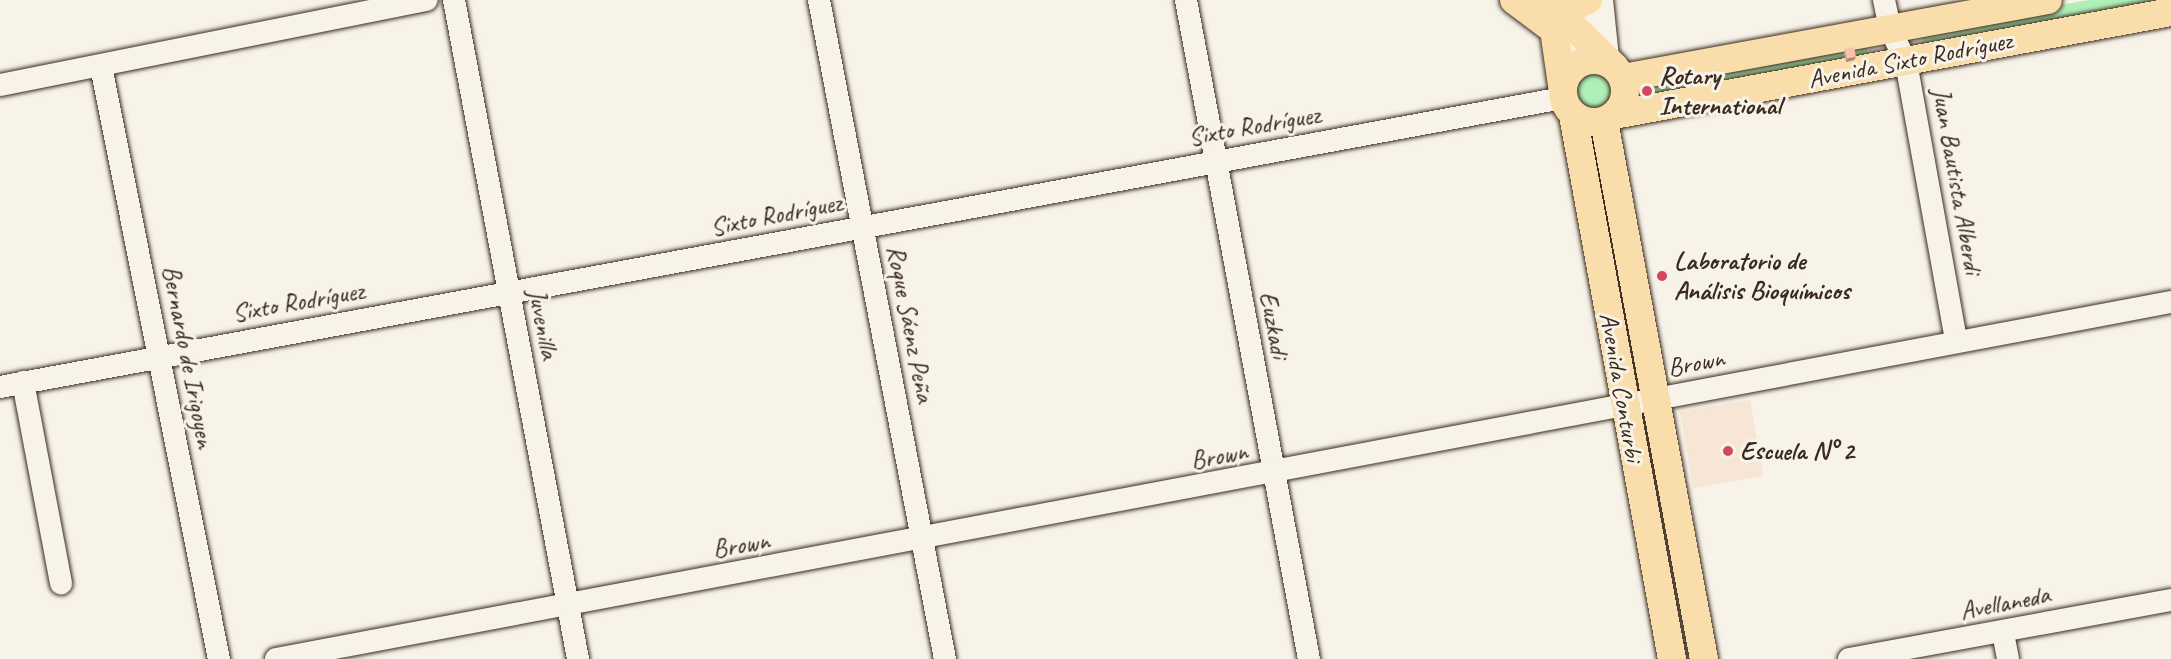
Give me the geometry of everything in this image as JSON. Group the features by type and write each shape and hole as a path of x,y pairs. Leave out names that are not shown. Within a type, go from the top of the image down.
{"main road":[{"name":"Avenida Sixto Rodríguez","path":"1615,68 1890,29 2048,0"},
{"path":"1534,3 1598,1"},
{"path":"1534,3 1584,33 1615,68 1623,102 1609,118 1565,91 1579,63 1598,60 1615,68"},
{"name":"Avenida Conturbi","path":"1534,3 1554,30 1672,659"},
{"name":"Avenida Sixto Rodríguez","path":"1609,118 2171,12"},
{"name":"Avenida Conturbi","path":"1609,118 1656,400 1704,659"}],"street":[{"path":"0,85 427,0"},
{"name":"Juvenilla","path":"454,0 578,659"},
{"name":"Roque Sáenz Peña","path":"819,0 945,659"},
{"name":"Euzkadi","path":"1186,0 1310,659"},
{"name":"Juan Bautista Alberdi","path":"1884,0 1890,29 1906,62 1956,340"},
{"path":"1565,91 1584,33 1598,1"},
{"path":"1598,1 1615,68"},
{"name":"Bernardo de Irigoyen","path":"101,66 219,659"},
{"name":"Sixto Rodríguez","path":"0,387 1215,162 1565,91"},
{"name":"Brown","path":"276,659 1274,475 1956,340 2171,302"},
{"path":"23,382 61,583"},
{"name":"Avellaneda","path":"1849,659 2003,633 2171,600"},
{"path":"2003,633 2008,659"}],"shaded area":[{"path":"1750,400 1763,476 1693,488 1680,412"}],"green space":[{"path":"2089,0 2156,0 2157,7 1924,48 1921,29"},
{"path":"1866,44 1869,62 1635,99 1632,81"},
{"path":"1594,73 1608,78 1613,92 1608,106 1594,111 1580,106 1575,92 1580,78"}],"building":[{"path":"1854,47 1856,57 1847,59 1845,49"}],"place":[{"name":"Rotary International","path":"1647,91"},
{"name":"Laboratorio de Análisis Bioquímicos","path":"1662,276"},
{"name":"Escuela N° 2","path":"1728,451"}]}
